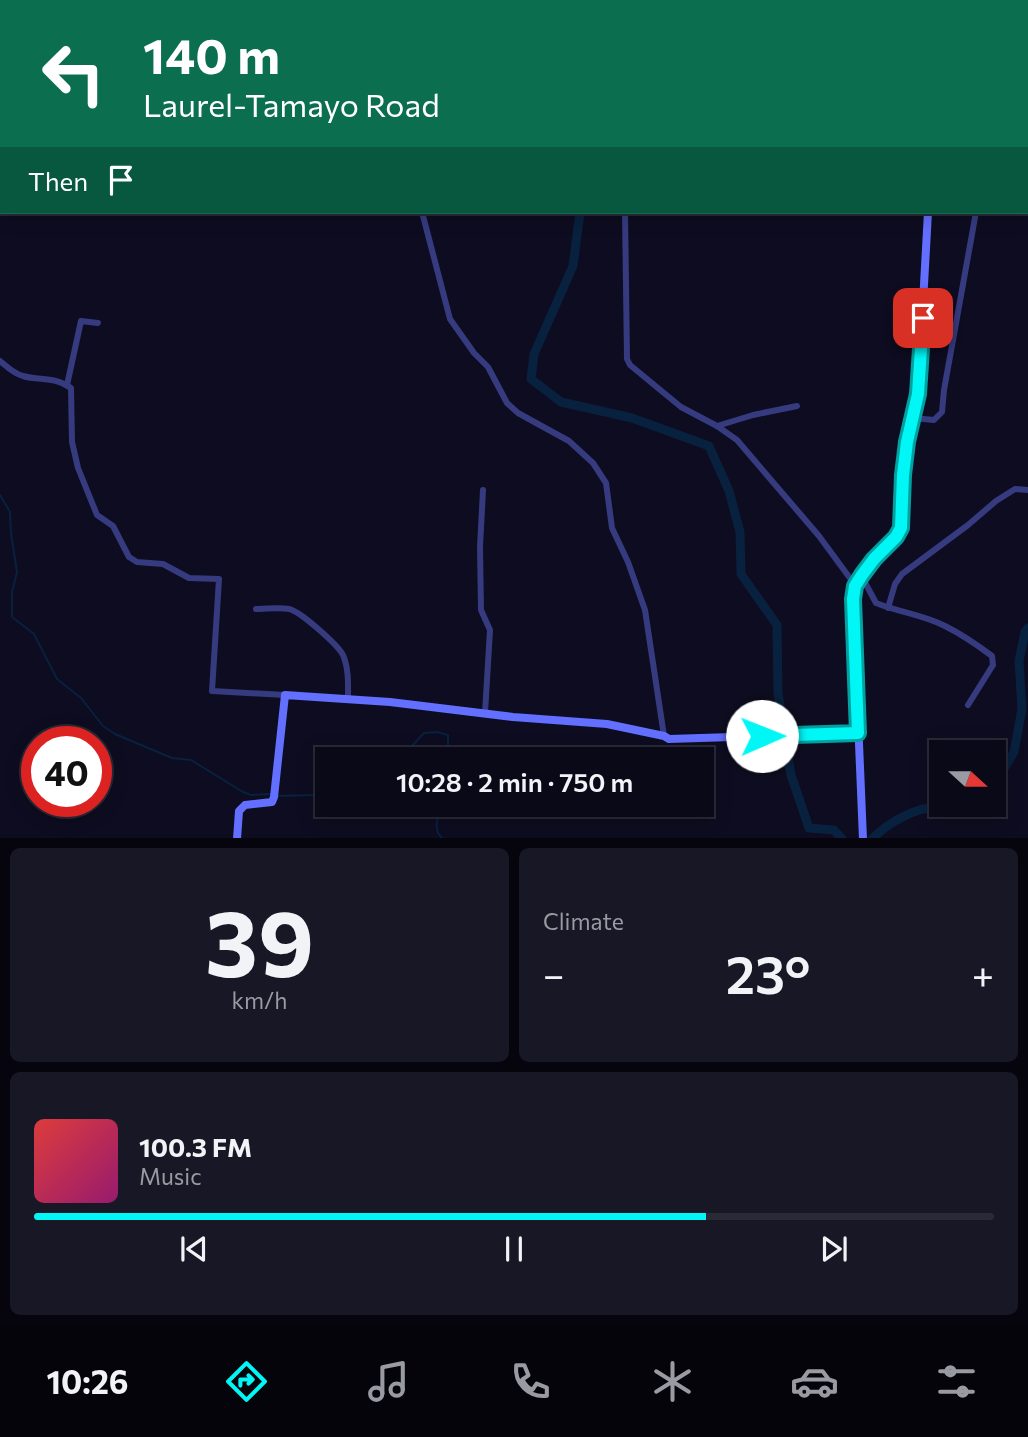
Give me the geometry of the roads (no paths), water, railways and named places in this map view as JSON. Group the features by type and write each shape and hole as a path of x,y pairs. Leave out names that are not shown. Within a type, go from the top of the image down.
{"street":[{"path":"423,214 450,318 458,332 488,367 507,403 518,413 569,441 593,463 606,483 612,528 628,562 645,610 664,736"},
{"path":"625,214 627,359 638,373 681,407 737,440 771,477 855,586"},
{"path":"863,836 853,599 855,586 862,575 901,528 907,442 918,394 928,214"},
{"path":"914,418 934,420 942,412 976,214"},
{"path":"66,385 81,321 98,323"},
{"path":"0,361 24,377 45,378 71,388 72,442 81,477 97,515 113,526 129,557 137,562 163,564 189,578 219,579 212,691 348,700 607,724 669,739 858,733"},
{"path":"717,426 797,406"},
{"path":"888,608 895,584 902,574 996,501 1015,489 1028,490"},
{"path":"483,490 481,610 490,630 485,713"},
{"path":"862,575 876,603 945,626 992,656 993,665 968,705"},
{"path":"256,609 290,609 302,614 337,647 343,654 347,673 348,700"},
{"path":"237,838 239,811 245,805 272,802 285,695"}],"waterway":[{"path":"580,214 573,266 534,354 531,379 561,402 632,418 709,446 729,491 740,532 741,574 777,625 778,693 784,731"},
{"path":"0,495 10,512 17,572 12,592 12,617 34,634 57,679 81,698 103,726 115,734 172,758 191,760 243,792 251,795 272,794"},
{"path":"1006,765 1014,752 1022,709 1019,661 1028,628"},
{"path":"411,747 424,733 437,732 448,735 448,747"},
{"path":"785,740 791,775 809,828 834,830 841,838"},
{"path":"277,796 315,796"},
{"path":"873,838 895,821 929,808"},
{"path":"438,817 437,831 442,838"}]}
